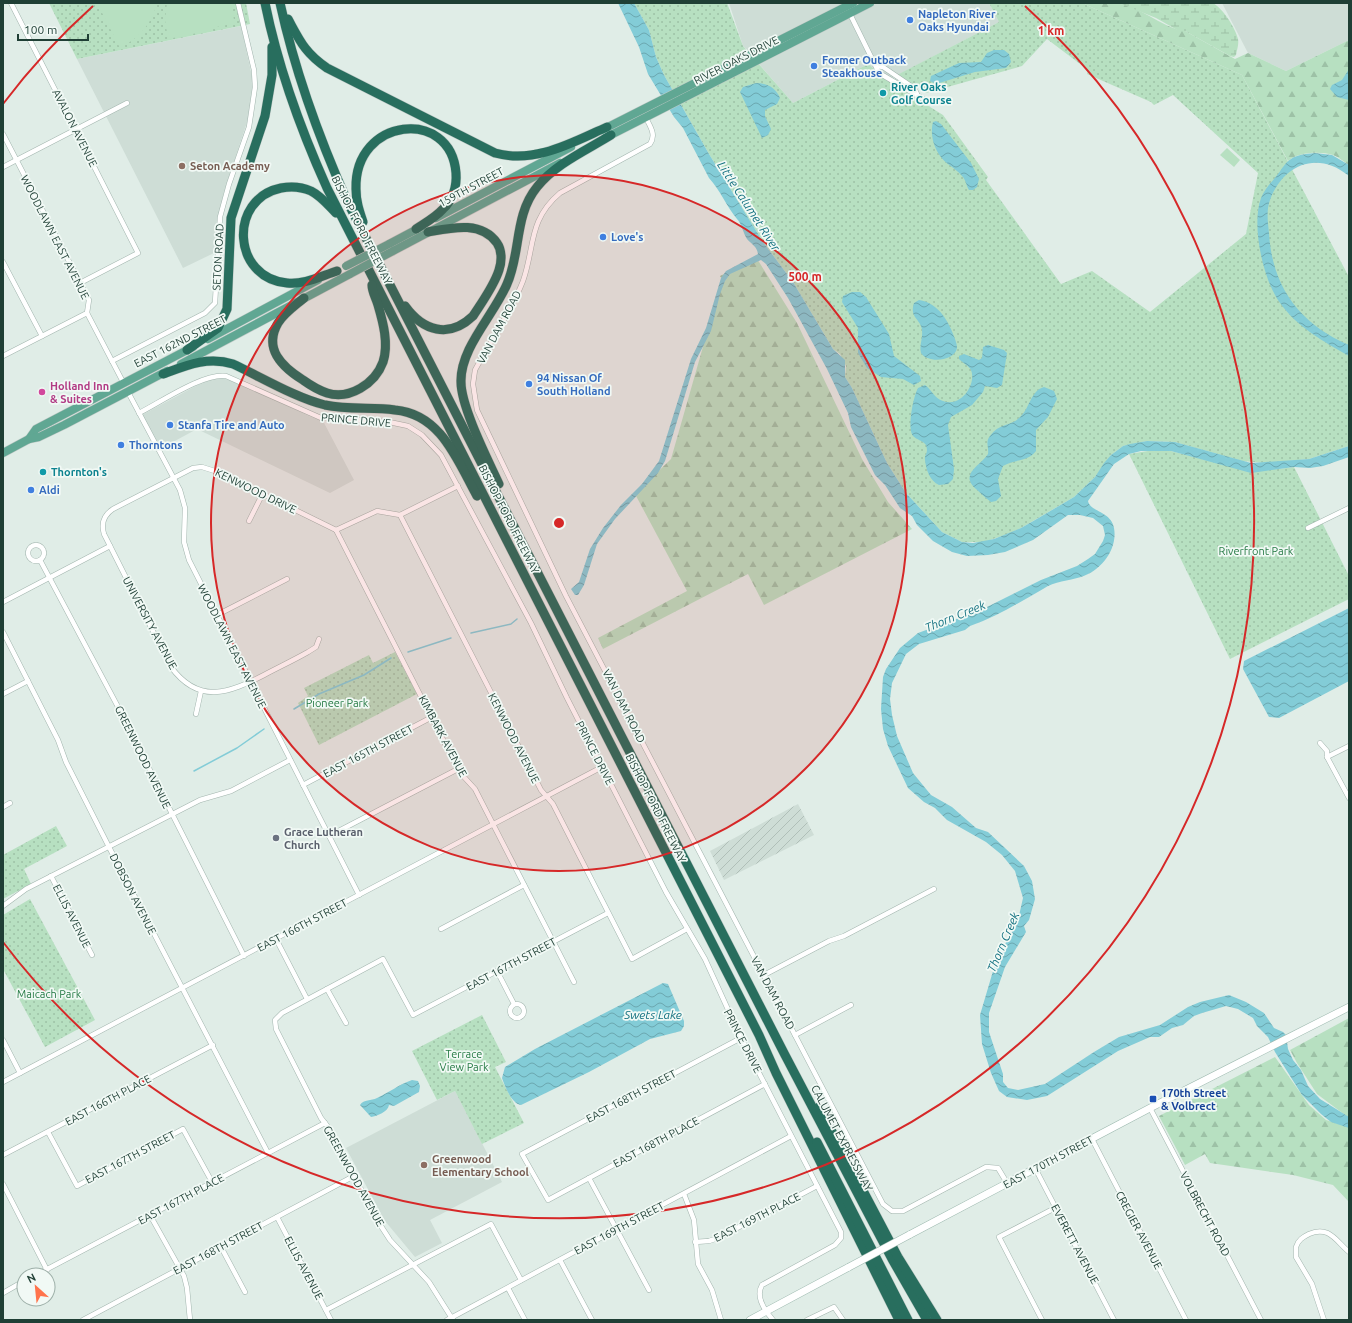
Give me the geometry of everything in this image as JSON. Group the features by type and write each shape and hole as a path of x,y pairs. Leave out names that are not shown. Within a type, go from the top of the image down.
{"highway":[{"name":"BISHOP FORD FREEWAY","path":"265,3 272,37 298,119 322,179 759,1035"},
{"name":"BISHOP FORD FREEWAY","path":"280,4 293,54 322,142 367,240 739,965"},
{"path":"280,4 300,43 317,61 487,150 515,157 545,153 609,131"},
{"path":"187,350 218,328 227,310 231,218 265,116 272,75 272,37"},
{"path":"367,240 357,207 356,188 358,170 363,156 370,146 382,136 396,130 412,128 430,134 445,146 456,167 456,184 448,204 416,229"},
{"path":"538,573 527,540 493,471 467,410 461,391 461,373 467,356 500,299 511,275 516,255 522,215 531,195 550,173 609,131"},
{"path":"337,271 304,282 287,283 270,279 262,274 251,263 245,249 243,231 246,216 256,202 269,192 286,187 302,188 310,191 322,199 342,219"},
{"path":"390,287 415,318 431,328 447,330 467,322 473,316 499,268 500,252 498,245 490,235 477,229 454,228 428,232"},
{"path":"304,298 282,317 278,324 273,343 276,354 285,368 317,389 334,394 349,393 357,390 372,380 378,372 384,356 384,328 372,289 370,273"},
{"path":"163,374 204,360 227,362 319,403 342,407 395,410 422,418 438,430 449,444 488,517 514,556"},
{"path":"739,965 755,987 898,1257 937,1320"},
{"name":"CALUMET EXPRESSWAY","path":"739,965 892,1259 927,1320"},
{"path":"759,1035 776,1073 899,1320"},
{"path":"759,1035 781,1072 908,1320"}],"main road":[{"name":"RIVER OAKS DRIVE","path":"609,131 659,107 849,8 870,3"},
{"name":"159TH STREET","path":"350,274 391,248 416,229 609,131"},
{"name":"159TH STREET","path":"346,266 428,232 609,131"},
{"name":"EAST 162ND STREET","path":"29,439 36,429 346,266"},
{"name":"EAST 162ND STREET","path":"3,453 29,439 39,437 163,374 350,274"},
{"path":"123,382 128,392"}],"street":[{"name":"AVALON AVENUE","path":"11,3 138,253 80,283"},
{"name":"SETON ROAD","path":"112,361 205,313 214,303 220,218 227,189 249,127 255,98 254,70 238,3"},
{"path":"849,8 879,73 927,101"},
{"path":"3,167 128,104"},
{"name":"VAN DAM ROAD","path":"644,114 653,134 653,140 650,144 560,193 552,199 540,216 532,238 523,281 475,370 473,384 477,410 566,596 883,1204 888,1210 897,1212 903,1211 986,1167 998,1168 1007,1183"},
{"name":"WOODLAWN EAST AVENUE","path":"3,134 89,300 87,313 123,382"},
{"path":"3,262 42,336"},
{"path":"3,356 87,313"},
{"name":"PRINCE DRIVE","path":"139,413 202,380 215,376 226,376 321,418 389,422 412,428 434,446 458,486 531,623 666,892 705,959 740,1038 839,1228 842,1238 830,1249 762,1285 759,1294 766,1311"},
{"name":"WOODLAWN EAST AVENUE","path":"128,392 180,490 184,508 186,551 290,760 360,895"},
{"name":"KENWOOD DRIVE","path":"104,520 113,509 173,477 193,468 208,468 336,530"},
{"path":"336,530 377,511 400,514 458,486"},
{"path":"249,521 262,495"},
{"path":"1308,528 1348,508 1349,514"},
{"name":"KENWOOD AVENUE","path":"400,514 541,790 553,804 632,959 687,929"},
{"name":"UNIVERSITY AVENUE","path":"104,520 102,529 171,667 181,679 201,691 224,692 251,682 316,647 319,639"},
{"name":"KIMBARK AVENUE","path":"336,530 458,769 464,778 473,786 494,824 574,982"},
{"path":"3,602 110,546"},
{"name":"GREENWOOD AVENUE","path":"40,560 117,705 171,815 244,956"},
{"path":"217,615 287,579"},
{"name":"DOBSON AVENUE","path":"3,632 109,847 268,1153"},
{"path":"3,694 28,681"},
{"path":"196,714 201,691"},
{"name":"EAST 165TH STREET","path":"304,786 432,717"},
{"path":"1320,744 1327,751 1328,757 1349,798"},
{"path":"1328,757 1349,746"},
{"path":"3,906 26,889 51,876 206,798 231,791 290,760"},
{"name":"EAST 166TH STREET","path":"3,1082 602,767"},
{"path":"329,836 458,769"},
{"path":"3,807 10,804"},
{"name":"ELLIS AVENUE","path":"51,876 92,955"},
{"path":"441,929 524,885"},
{"path":"764,975 828,941 844,936 934,889"},
{"name":"EAST 167TH STREET","path":"327,989 383,959 413,1015 608,913"},
{"path":"276,939 307,999 327,989 346,1023"},
{"path":"497,971 514,1004"},
{"name":"GREENWOOD AVENUE","path":"307,999 282,1013 275,1020 276,1029 325,1123 385,1232 429,1282 450,1319"},
{"path":"795,1035 851,1005"},
{"name":"EAST 170TH STREET","path":"750,1320 1035,1168 1349,1007"},
{"name":"EAST 168TH STREET","path":"548,1200 522,1154 740,1038"},
{"path":"3,1040 20,1073"},
{"name":"EAST 166TH PLACE","path":"3,1156 213,1045"},
{"name":"EAST 168TH PLACE","path":"548,1200 765,1084"},
{"name":"VOLBRECHT ROAD","path":"1150,1108 1261,1320"},
{"name":"EAST 167TH PLACE","path":"53,1267 325,1123"},
{"name":"EAST 167TH STREET","path":"48,1132 76,1186 183,1129 212,1182"},
{"name":"EAST 169TH STREET","path":"450,1319 791,1136"},
{"name":"CREGIER AVENUE","path":"1092,1139 1186,1320"},
{"name":"EVERETT AVENUE","path":"1035,1168 1114,1320"},
{"name":"EAST 168TH STREET","path":"83,1320 354,1176"},
{"path":"589,1178 649,1290"},
{"path":"3,1184 45,1267"},
{"name":"EAST 169TH PLACE","path":"695,1242 708,1241 718,1238 817,1186"},
{"path":"684,1194 692,1214 698,1264 710,1285 721,1320"},
{"path":"1042,1320 999,1237 1055,1208"},
{"path":"150,1215 180,1268 187,1288 190,1320"},
{"name":"ELLIS AVENUE","path":"277,1217 331,1320"},
{"path":"326,1310 491,1224 521,1280"},
{"path":"1324,1320 1312,1284 1296,1257 1295,1251 1297,1243 1300,1239 1311,1233 1324,1231 1332,1235 1349,1252"},
{"path":"221,1247 245,1292"},
{"path":"560,1260 592,1320"},
{"path":"3,1292 16,1286"},
{"path":"508,1288 524,1320"},
{"path":"807,1320 834,1307 843,1320"},
{"path":"766,1311 773,1320"}],"shaded area":[{"path":"729,3 844,3 749,52 743,46"},
{"path":"877,3 989,3 999,22 888,80 868,64 793,103 759,64"},
{"path":"1222,3 1349,3 1349,40 1286,71 1248,53"},
{"name":"Seton Academy","path":"241,26 253,81 248,119 224,192 216,225 214,253 183,268 77,59"},
{"path":"220,378 239,382 311,417 323,421 354,480 330,493 197,429 160,449 142,415 205,381"},
{"path":"798,804 814,835 724,880 710,851"},
{"name":"Greenwood Elementary School","path":"455,1091 502,1182 430,1220 442,1243 415,1257 385,1221 346,1148"}],"green space":[{"path":"49,3 246,3 250,24 77,59"},
{"path":"97,3 157,3 155,11 144,30 133,40 120,48"},
{"path":"167,3 231,3 234,20 231,24 212,28 212,30 168,39 165,20"},
{"name":"River Oaks Golf Course","path":"634,3 727,3 743,46 793,103 868,64 890,82 943,115 988,177 986,180 1061,284 1092,271 1150,312 1246,234 1258,173 1173,95 1154,105 1151,102 1087,74 1088,70 1047,39 1022,66 926,93 914,83 912,84 897,75 999,22 989,3 1082,3 1242,75 1349,277 1349,446 1309,459 1266,463 1242,461 1175,442 1147,441 1123,446 1111,455 1095,477 1074,497 1021,528 984,542 962,542 942,532 906,493 887,463 852,388 845,377 846,366 840,354 833,349 793,282 763,242 709,154 664,75 656,57 649,30"},
{"path":"1082,3 1112,3 1129,6 1173,28 1185,31 1235,59 1248,53 1286,71 1349,40 1349,165 1335,156 1322,153 1303,154 1288,161 1242,75"},
{"path":"1119,3 1213,3 1225,14 1234,29 1238,41 1236,55 1234,57 1230,56 1185,31 1179,31 1156,18"},
{"path":"1227,148 1240,160 1234,167 1220,155"},
{"path":"756,257 797,323 862,459 888,502 912,529 764,605 748,574 603,649 598,638 687,591 635,494 671,459 722,280 720,276"},
{"name":"Riverfront Park","path":"1154,450 1171,451 1229,466 1279,469 1294,467 1349,576 1349,599 1230,659 1129,454"},
{"name":"Pioneer Park","path":"395,652 417,694 319,745 298,703 308,696 304,688 369,655 373,663"},
{"path":"56,826 67,846 24,869 31,884 3,899 3,855"},
{"name":"Maicach Park","path":"30,899 95,1020 45,1047 3,969 3,915"},
{"name":"Terrace View Park","path":"482,1015 506,1062 495,1067 524,1123 482,1144 455,1091 437,1100 412,1051"},
{"path":"1349,1018 1349,1118 1317,1094 1290,1050"},
{"path":"1275,1057 1309,1105 1326,1120 1349,1127 1349,1202 1333,1185 1293,1175 1210,1163 1205,1154 1185,1165 1159,1116"}],"water":[{"path":"618,3 634,3 649,30 656,57 664,75 709,154 763,242 793,282 833,349 845,360 845,377 852,388 887,463 906,493 942,532 962,542 973,543 994,539 1021,528 1074,497 1095,477 1111,455 1123,446 1130,444 1147,441 1175,442 1251,463 1309,459 1349,446 1349,457 1323,466 1310,468 1294,467 1251,473 1171,451 1141,451 1129,454 1114,464 1088,501 1092,507 1109,518 1114,528 1115,536 1111,551 1101,564 1095,570 1081,577 1048,586 1008,609 970,626 965,630 919,644 906,654 892,683 890,699 897,736 913,773 931,795 952,807 976,828 988,832 1024,866 1032,881 1035,899 1029,920 1024,926 1026,932 1005,967 989,1013 989,1032 1003,1074 1003,1082 1008,1088 1018,1090 1045,1084 1119,1037 1160,1025 1188,1007 1200,1002 1229,995 1246,1002 1264,1013 1274,1028 1286,1035 1288,1049 1293,1060 1301,1070 1308,1086 1320,1099 1349,1117 1349,1128 1331,1122 1302,1095 1275,1052 1268,1037 1257,1026 1253,1018 1238,1009 1226,1006 1194,1016 1183,1025 1172,1028 1159,1037 1150,1037 1118,1051 1047,1096 1027,1100 1007,1097 999,1091 991,1073 982,1044 980,1015 996,961 1018,920 1023,898 1015,871 1002,855 986,842 947,820 935,808 924,802 908,788 888,746 883,729 881,709 883,677 886,669 900,648 918,633 981,610 1041,580 1077,566 1088,559 1095,554 1103,541 1105,535 1103,526 1093,518 1080,515 1068,515 1033,540 1005,552 988,555 967,556 952,552 933,541 917,525 912,516 900,508 885,485 875,475 851,427 848,413 827,369 788,298 766,264 761,260 730,274 725,281 720,294 711,331 695,362 665,461 658,473 615,519 597,544 584,585 578,595 575,595 571,589 579,582 590,549 603,528 621,505 642,484 659,461 691,359 706,328 721,278 726,271 758,254 755,247 744,234 739,221 709,178 683,128 674,117 648,74 639,47"},
{"path":"994,50 1004,50 1009,54 1011,62 1006,68 975,72 936,84 930,81 931,76 959,63 981,62 987,53"},
{"path":"1349,69 1349,100 1337,97 1330,89 1332,85 1342,80"},
{"path":"756,83 771,87 776,91 780,98 777,104 765,110 765,116 771,129 768,135 762,138 740,92 743,87"},
{"path":"936,121 941,124 971,163 979,179 977,187 973,190 969,190 963,178 940,156 937,151 932,134 933,122"},
{"path":"1315,153 1332,155 1349,165 1349,176 1337,168 1325,164 1314,163 1303,165 1283,177 1270,200 1268,208 1271,252 1283,287 1292,301 1303,315 1316,326 1349,345 1349,356 1303,327 1287,312 1280,303 1268,281 1260,252 1257,223 1258,209 1263,194 1286,163 1301,155"},
{"path":"852,292 860,292 866,297 889,334 894,356 920,376 921,381 914,385 903,379 881,377 867,368 858,353 858,328 842,302 843,296"},
{"path":"919,300 938,309 946,320 953,333 957,346 952,356 941,360 935,360 929,359 921,353 920,347 922,330 920,323 913,312 914,303"},
{"path":"988,345 1004,350 1007,353 1002,385 997,388 985,386 983,392 972,405 951,417 948,425 954,469 953,479 948,484 939,485 933,481 927,471 925,458 927,450 926,445 913,436 911,432 911,412 916,392 918,388 925,385 937,398 943,401 955,401 961,398 966,394 972,382 972,376 971,370 959,359 959,356 964,354 979,360 982,358 983,347"},
{"path":"1044,387 1054,391 1057,399 1048,417 1036,430 1036,451 1033,455 1025,459 1003,466 998,479 1001,496 996,501 991,502 971,484 970,474 988,454 987,442 990,436 997,429 1016,421 1026,410 1036,392"},
{"path":"1349,608 1349,681 1279,718 1269,717 1243,669 1244,661"},
{"name":"Swets Lake","path":"663,983 668,984 684,1021 684,1026 681,1031 650,1039 589,1072 521,1105 515,1102 507,1090 502,1078 505,1067 535,1049"},
{"path":"412,1080 418,1081 420,1086 419,1092 394,1106 389,1105 387,1110 379,1115 371,1117 360,1105 364,1102 377,1098"}],"waterway":[{"path":"471,633 511,624 517,619"},
{"path":"408,652 451,638"},
{"path":"294,709 319,694 364,675 391,658"},
{"path":"194,771 237,748 264,729"}],"place":[{"name":"Napleton River Oaks Hyundai","path":"910,20"},
{"name":"Former Outback Steakhouse","path":"814,66"},
{"name":"River Oaks Golf Course","path":"883,93"},
{"name":"Seton Academy","path":"182,166"},
{"name":"Love's","path":"603,237"},
{"name":"94 Nissan Of South Holland","path":"529,384"},
{"name":"Holland Inn & Suites","path":"42,392"},
{"name":"Stanfa Tire and Auto","path":"170,425"},
{"name":"Thorntons","path":"121,445"},
{"name":"Thornton's","path":"43,472"},
{"name":"Aldi","path":"31,490"},
{"name":"Grace Lutheran Church","path":"276,838"},
{"name":"170th Street & Volbrect","path":"1153,1099"},
{"name":"Greenwood Elementary School","path":"424,1165"}],"water label":[{"name":"Little Calumet River","path":"749,206"},
{"name":"Thorn Creek","path":"955,616"},
{"name":"Thorn Creek","path":"1003,942"}]}
